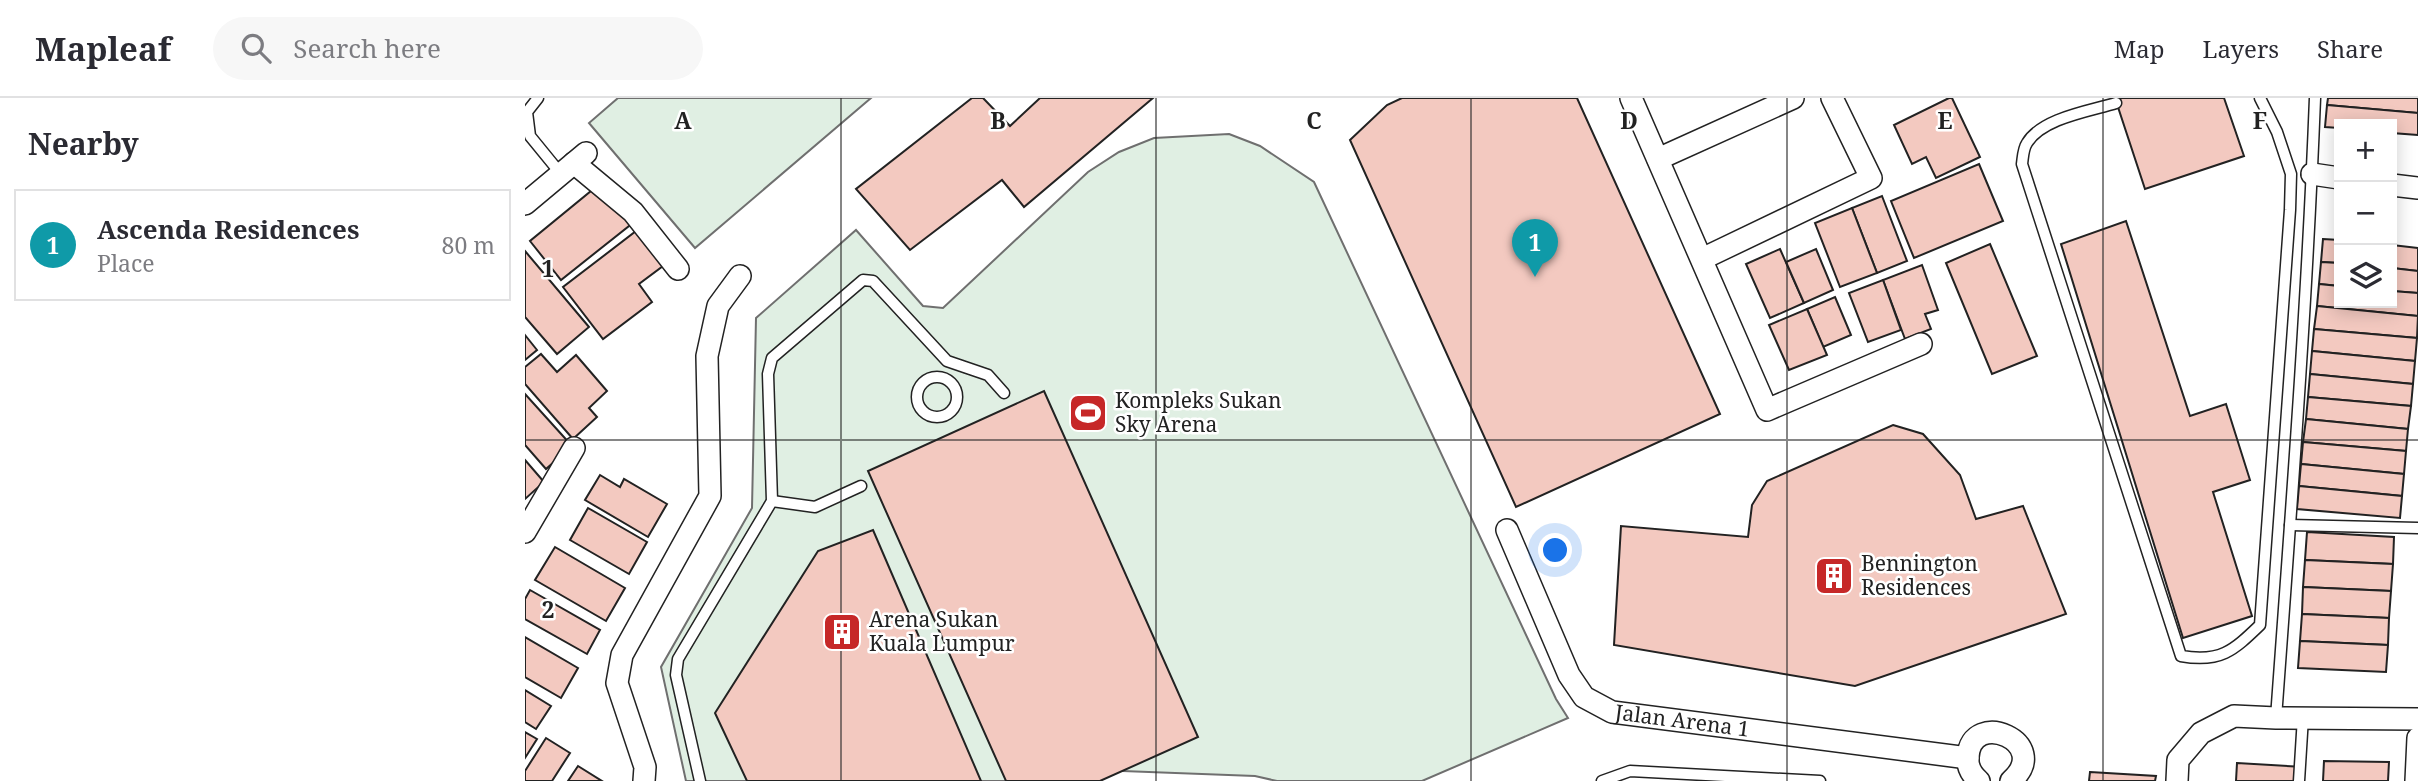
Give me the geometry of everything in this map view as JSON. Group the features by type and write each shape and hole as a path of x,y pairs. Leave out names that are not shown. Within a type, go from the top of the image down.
{"street":[{"path":"1631,98 1767,410 1921,344"},
{"path":"1658,159 1793,98"},
{"path":"1702,259 1871,178 1832,98"},
{"path":"525,204 574,163 633,212 678,269"},
{"path":"2301,174 2334,177"},
{"path":"2397,186 2418,188"},
{"path":"644,781 645,767 617,683 622,655 710,496 707,356 718,306 740,275"},
{"path":"525,532 574,448"},
{"name":"Jalan Arena 1","path":"1507,530 1569,675 1584,697 1612,712 1968,758"},
{"path":"2177,781 2178,760 2201,733 2234,716 2418,719"},
{"path":"1979,781 1969,769 1971,748 1977,739 1986,733 1997,732 2007,734 2016,741 2021,750 2023,761 2020,771 2011,781"},
{"path":"2416,781 2418,738"}],"lane":[{"path":"538,98 527,112 530,136 574,163"},
{"path":"2260,98 2301,174 2290,525 2276,718"},
{"path":"2116,103 2066,117 2036,131 2025,145 2022,164 2181,656 2195,658 2225,654 2260,625 2290,210 2301,174 2315,98"},
{"path":"700,781 676,675 678,659 772,501 768,374 772,358 863,280 873,281 947,362 988,375 1004,393"},
{"path":"945,378 947,362"},
{"path":"772,501 815,508 861,486"},
{"path":"2290,525 2418,528"},
{"path":"2299,781 2303,717"},
{"path":"1602,781 1630,771 1644,776 1820,781"}],"green space":[{"path":"618,98 871,98 695,248 589,123"},
{"name":"Kompleks Sukan Sky Arena","path":"1229,134 1260,146 1314,182 1556,699 1568,718 1422,781 1277,781 1255,776 1096,770 1092,781 686,781 661,667 752,508 756,318 856,230 923,306 943,308 1088,172 1119,152 1154,138"}],"building":[{"path":"972,98 983,98 1010,126 1040,98 1153,98 1024,207 1002,180 910,250 856,189"},
{"path":"1402,98 1577,98 1720,414 1516,507 1350,140 1387,105"},
{"path":"1952,98 1980,157 1936,178 1926,157 1912,164 1894,125"},
{"path":"2115,98 2224,98 2244,156 2145,189"},
{"path":"2328,98 2418,98 2418,113 2327,105"},
{"path":"2327,105 2418,113 2418,135 2397,133 2397,119 2334,119 2334,128 2325,127"},
{"path":"1979,164 2003,221 1914,258 1891,201"},
{"path":"602,182 634,222 561,280 530,241"},
{"path":"1882,196 1907,261 1877,273 1852,208"},
{"path":"1852,208 1877,273 1840,287 1815,223"},
{"path":"2126,221 2190,416 2226,404 2250,480 2213,492 2252,616 2183,638 2061,244"},
{"path":"640,228 667,263 639,284 652,302 603,339 563,287"},
{"path":"2323,239 2334,240 2334,263 2321,262"},
{"path":"1990,244 2037,356 1992,374 1946,263"},
{"path":"2397,246 2418,248 2418,271 2397,269"},
{"path":"1780,249 1804,303 1770,318 1746,264"},
{"path":"1816,249 1833,290 1804,303 1786,262"},
{"path":"525,251 589,327 557,354 525,317"},
{"path":"2321,262 2334,263 2334,286 2319,284"},
{"path":"1922,265 1938,310 1925,314 1931,329 1905,339 1883,280"},
{"path":"2397,269 2418,271 2418,293 2397,291"},
{"path":"1883,280 1901,330 1868,342 1849,293"},
{"path":"2319,284 2334,286 2334,308 2317,306"},
{"path":"2397,291 2418,293 2418,316 2337,308 2397,308"},
{"path":"1835,297 1851,335 1823,347 1807,309"},
{"path":"2317,306 2418,316 2417,338 2314,329"},
{"path":"1807,309 1827,355 1789,370 1769,325"},
{"path":"2314,329 2417,338 2415,361 2312,351"},
{"path":"525,335 537,350 525,360"},
{"path":"2312,351 2415,361 2413,384 2310,374"},
{"path":"541,354 557,372 576,355 607,391 589,408 597,417 573,439 525,384 525,367"},
{"path":"2310,374 2413,384 2411,406 2308,397"},
{"path":"1044,391 1198,737 1100,781 1006,781 868,471"},
{"path":"525,394 572,446 546,469 525,445"},
{"path":"2308,397 2411,406 2408,429 2306,419"},
{"path":"2306,419 2408,429 2406,451 2303,442"},
{"name":"Bennington Residences","path":"1893,425 1923,434 1960,475 1976,519 2023,506 2066,614 1855,686 1614,645 1621,526 1748,537 1752,505 1767,481"},
{"path":"2303,442 2406,451 2404,474 2301,464"},
{"path":"525,460 544,482 525,499"},
{"path":"2301,464 2404,474 2402,496 2299,486"},
{"path":"600,475 620,487 624,479 667,504 648,537 585,500"},
{"path":"2299,486 2402,496 2400,518 2297,509"},
{"path":"588,508 647,542 629,574 570,540"},
{"name":"Arena Sukan Kuala Lumpur","path":"873,530 981,781 747,781 715,713 818,551"},
{"path":"2307,532 2394,537 2393,564 2305,560"},
{"path":"555,547 625,588 606,621 535,580"},
{"path":"2305,560 2393,564 2391,591 2303,587"},
{"path":"2303,587 2391,591 2389,618 2302,614"},
{"path":"530,590 600,630 587,654 525,619 525,599"},
{"path":"2302,614 2389,618 2388,645 2300,641"},
{"path":"525,637 578,668 561,698 525,677"},
{"path":"2300,641 2388,645 2386,672 2298,668"},
{"path":"525,690 551,706 536,729 525,722"},
{"path":"525,732 537,739 525,758"},
{"path":"546,738 570,753 552,781 525,781 525,771"},
{"path":"2324,761 2389,762 2388,781 2323,781"},
{"path":"2237,763 2304,767 2303,781 2236,781"},
{"path":"578,766 602,781 568,781"},
{"path":"2090,772 2156,776 2155,781 2089,781"}],"place":[{"name":"Ascenda Residences","path":"1535,277"},
{"name":"Kompleks Sukan Sky Arena","path":"1088,413"},
{"name":"Bennington Residences","path":"1834,576"},
{"name":"Arena Sukan Kuala Lumpur","path":"842,632"}]}
